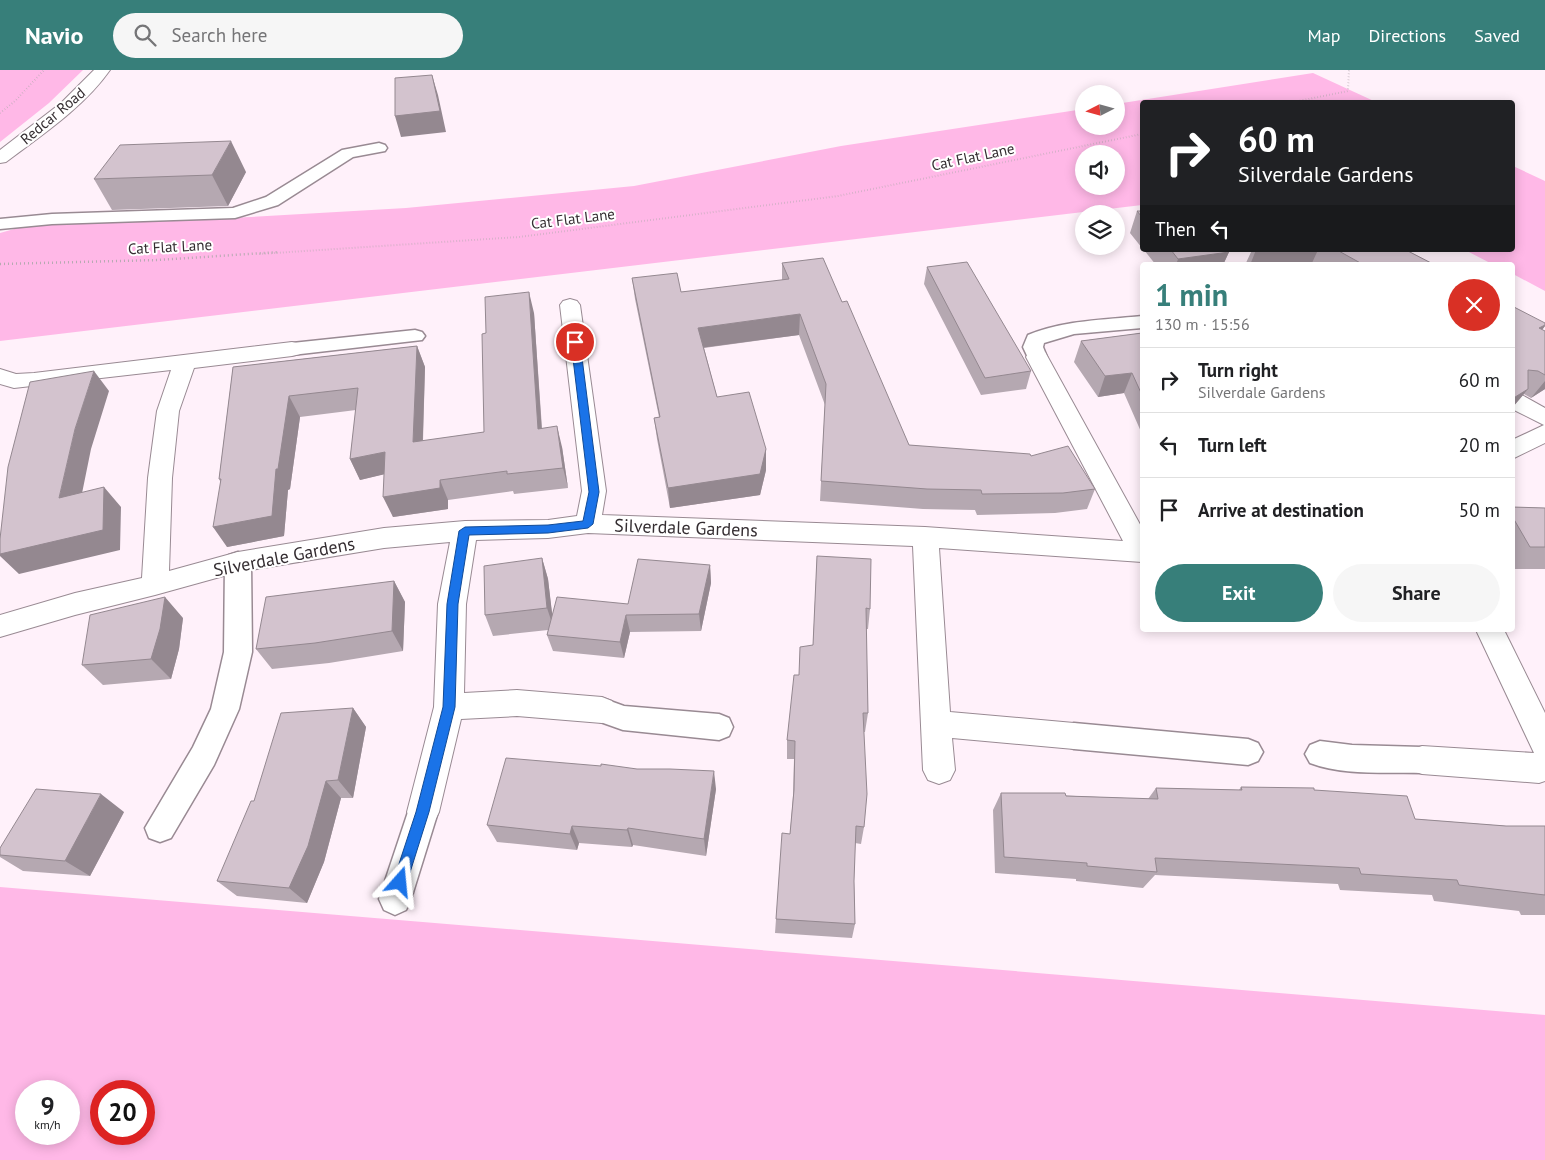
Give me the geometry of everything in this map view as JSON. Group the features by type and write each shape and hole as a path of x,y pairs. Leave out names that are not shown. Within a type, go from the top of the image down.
{"street":[{"name":"Redcar Road","path":"0,158 30,136 90,84 102,70"},
{"path":"570,305 594,492 588,524"},
{"path":"0,376 14,380 34,380 292,349"},
{"path":"1037,357 1140,548"},
{"path":"155,585 160,478 168,411 185,363"},
{"path":"1515,402 1545,418"},
{"path":"1515,449 1545,433"},
{"name":"Silverdale Gardens","path":"0,626 75,604 155,585 238,562 384,538 465,531 548,529 588,524 925,536 1140,552"},
{"path":"423,812 449,707 452,604 465,531"},
{"path":"925,536 939,770"},
{"path":"1491,632 1545,744"},
{"path":"449,707 517,703 602,710"},
{"path":"936,724 1074,736"},
{"path":"1422,760 1539,770 1545,763"}],"lane":[{"path":"0,224 52,219 235,213 272,201 348,153 380,148"},
{"path":"1037,357 1033,347 1035,339 1048,333 1103,324 1140,322"},
{"path":"292,349 414,336"},
{"path":"160,828 204,756 225,709 238,652 238,562"},
{"path":"602,710 623,718 719,727"},
{"path":"1074,736 1178,748 1248,752"},
{"path":"1320,754 1352,758 1422,760"},
{"path":"395,899 423,812"}],"path":[{"path":"0,113 15,101 44,70"},
{"path":"1304,100 1348,91 1349,70"},
{"name":"Cat Flat Lane","path":"0,264 158,260 519,237 838,196 1140,134"}],"shaded area":[{"path":"0,70 83,70 49,103 0,142"},
{"path":"1313,73 1372,100 1141,100"},
{"path":"1140,100 1140,205 1125,207 1125,205 1075,205 1075,213 0,341 0,233 25,226 251,217 406,208 634,186 841,146 1075,110 1075,135 1125,135 1125,103"},
{"path":"1515,167 1545,181 1545,291 1515,275 1515,262 1488,262 1469,252 1515,252"},
{"path":"0,887 1545,1015 1545,1160 0,1160"}],"building":[{"path":"432,75 440,111 395,116 395,78"},
{"path":"231,141 212,175 94,179 120,145"},
{"path":"1173,252 1229,252 1178,259"},
{"path":"1341,252 1410,252 1429,262 1359,262"},
{"path":"823,258 842,302 847,301 909,445 1030,454 1031,456 1068,446 1095,489 1063,493 982,494 981,490 927,489 821,481 826,384 800,314 698,328 717,397 749,392 766,449 760,474 668,488 654,418 660,417 632,278 677,273 681,292 789,279 782,263"},
{"path":"967,262 1031,371 985,378 927,267"},
{"path":"529,292 538,429 557,426 563,468 507,474 507,471 440,480 440,488 383,497 385,452 350,459 358,388 289,396 278,469 276,469 272,516 213,527 221,479 219,479 233,367 417,346 413,442 484,432 482,334 486,333 485,297"},
{"path":"1515,308 1545,323 1545,325 1539,328 1545,331 1545,375 1538,371 1528,370 1528,389 1515,397"},
{"path":"1140,333 1140,391 1132,373 1105,376 1081,341"},
{"path":"94,371 75,429 59,498 104,487 103,530 0,554 8,467 30,382"},
{"path":"1515,507 1545,508 1545,547 1530,547 1515,521"},
{"path":"817,556 871,559 870,609 866,608 868,713 863,713 867,794 864,827 856,826 855,924 776,919 782,833 790,834 794,790 795,741 787,740 794,675 799,675 800,647 813,645"},
{"path":"542,558 547,608 485,615 484,566"},
{"path":"638,559 710,565 699,614 626,615 620,642 547,635 557,597 628,604"},
{"path":"394,581 392,631 315,643 256,649 266,597"},
{"path":"165,597 160,629 151,659 82,665 90,615"},
{"path":"353,708 338,780 326,781 308,846 289,888 217,881 251,801 254,801 281,713"},
{"path":"506,758 601,766 601,764 637,769 714,771 704,839 628,828 627,830 572,826 570,834 487,825"},
{"path":"1241,787 1314,788 1314,790 1407,796 1415,819 1506,826 1545,826 1545,895 1459,885 1457,880 1361,874 1359,868 1155,858 1157,872 1087,866 1087,863 1004,857 1001,793 1065,793 1066,796 1158,799 1156,788 1242,790"},
{"path":"36,789 101,794 65,861 0,855 0,848"}],"route":[{"path":"400,882 423,812 449,707 452,604 465,531 548,529 588,524 594,492 575,342"}]}
